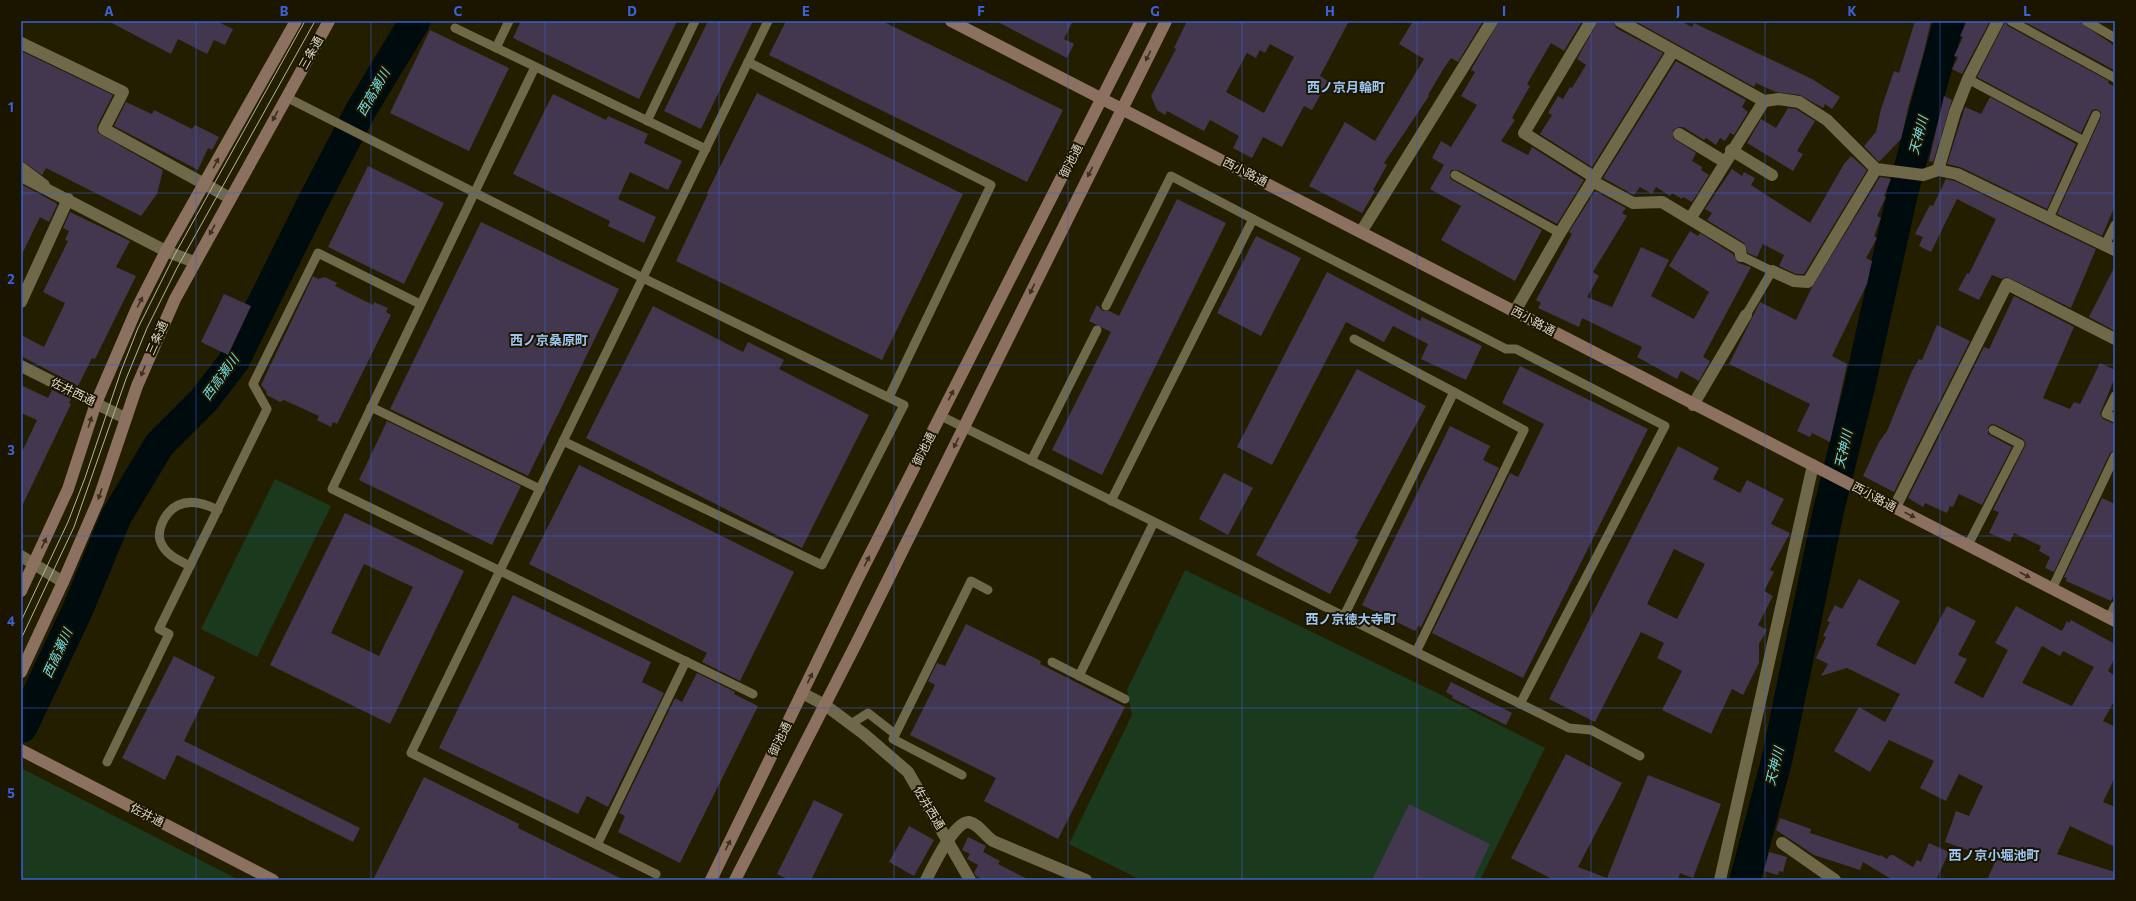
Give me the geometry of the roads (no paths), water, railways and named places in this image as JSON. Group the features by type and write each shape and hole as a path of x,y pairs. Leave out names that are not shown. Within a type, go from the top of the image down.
{"street":[{"path":"21,591 68,489 96,403 137,308 166,251 296,21"},
{"name":"三条通","path":"21,672 64,582 98,501 125,418 154,344 194,262 329,21"},
{"name":"西小路通","path":"951,21 1103,98 1693,405 1814,465 2112,620"},
{"name":"御池通","path":"711,880 802,693 1142,21"},
{"name":"御池通","path":"735,880 825,705 1166,21"},
{"path":"1361,232 1492,21"},
{"path":"1591,21 1524,133 1593,179 1634,203 1662,202 1740,249 1741,256"},
{"path":"1620,21 1764,101 1779,98 1799,102 1827,120 1876,169 1923,175 1938,170 1957,174 2110,248"},
{"path":"1938,170 1955,112 1968,79 1998,21"},
{"path":"21,43 123,92 104,129 230,198"},
{"path":"1516,312 1560,233 1673,51"},
{"path":"1690,219 1731,150 1764,101"},
{"path":"1679,134 1725,162"},
{"path":"1731,150 1772,175"},
{"path":"1772,271 1794,281 1808,282 1876,169"},
{"path":"21,176 65,197 166,251 194,262"},
{"path":"21,302 65,197"},
{"path":"1895,507 2007,284 2115,340"},
{"path":"1693,405 1746,315"},
{"name":"佐井西通","path":"21,366 125,418"},
{"path":"1720,880 1814,465"},
{"path":"21,556 64,582"},
{"name":"佐井西通","path":"802,693 825,705 851,724 908,772 948,840 962,823 968,822 976,825 985,836 993,841 1086,880"},
{"name":"佐井通","path":"21,750 273,880"},
{"path":"926,880 948,840"},
{"path":"948,840 970,880"},
{"path":"1782,843 1835,880"}],"lane":[{"path":"496,48 509,21"},
{"path":"647,121 695,21"},
{"path":"656,874 411,753 768,21"},
{"path":"2011,21 2115,78"},
{"path":"2086,21 2115,38"},
{"path":"455,28 706,150"},
{"path":"748,62 991,185 889,397"},
{"path":"535,67 332,489 753,694"},
{"path":"1968,79 2084,140"},
{"path":"286,97 642,278 904,405 822,565 563,441"},
{"path":"2050,218 2096,115"},
{"path":"21,166 65,197"},
{"path":"1455,175 1560,233"},
{"path":"1106,306 1172,176 1402,297 1506,349 1516,349 1665,426 1520,704"},
{"path":"1111,501 1253,219"},
{"path":"2110,248 2115,225"},
{"path":"107,762 169,634 159,629 267,409 253,384 318,253 420,304"},
{"path":"1741,256 1772,271 1746,315"},
{"path":"1031,461 1097,330"},
{"path":"1354,339 1524,430 1416,652"},
{"path":"1344,616 1454,392"},
{"path":"2115,396 2106,414 2115,418"},
{"path":"371,407 540,489"},
{"path":"941,416 1569,728 1591,730 1640,756"},
{"path":"1968,545 2020,444 1993,430"},
{"path":"2052,589 2115,456"},
{"path":"190,566 174,558 167,551 160,540 160,526 167,514 177,504 190,501 204,503 218,510"},
{"path":"1079,676 1154,522"},
{"path":"962,775 893,738 972,581 988,590"},
{"path":"2112,620 2115,606"},
{"path":"597,845 686,661"},
{"path":"1052,662 1125,699"},
{"path":"851,724 868,713 895,734"}],"waterway":[{"name":"西高瀬川","path":"22,727 78,609 116,517 159,445 204,400 234,361 315,198 361,110 415,21"},
{"name":"天神川","path":"1745,880 1777,759 1829,508 1859,389 1902,195 1949,21"}],"tram line":[{"path":"21,621 68,522 85,478 121,371 138,328 175,254 305,21"},
{"path":"21,639 74,527 126,379 147,328 177,268 315,21"}],"district":[{"name":"西ノ京月輪町","path":"1346,87"},
{"name":"西ノ京桑原町","path":"549,340"},
{"name":"西ノ京徳大寺町","path":"1351,619"},
{"name":"西ノ京小堀池町","path":"1994,855"}]}
